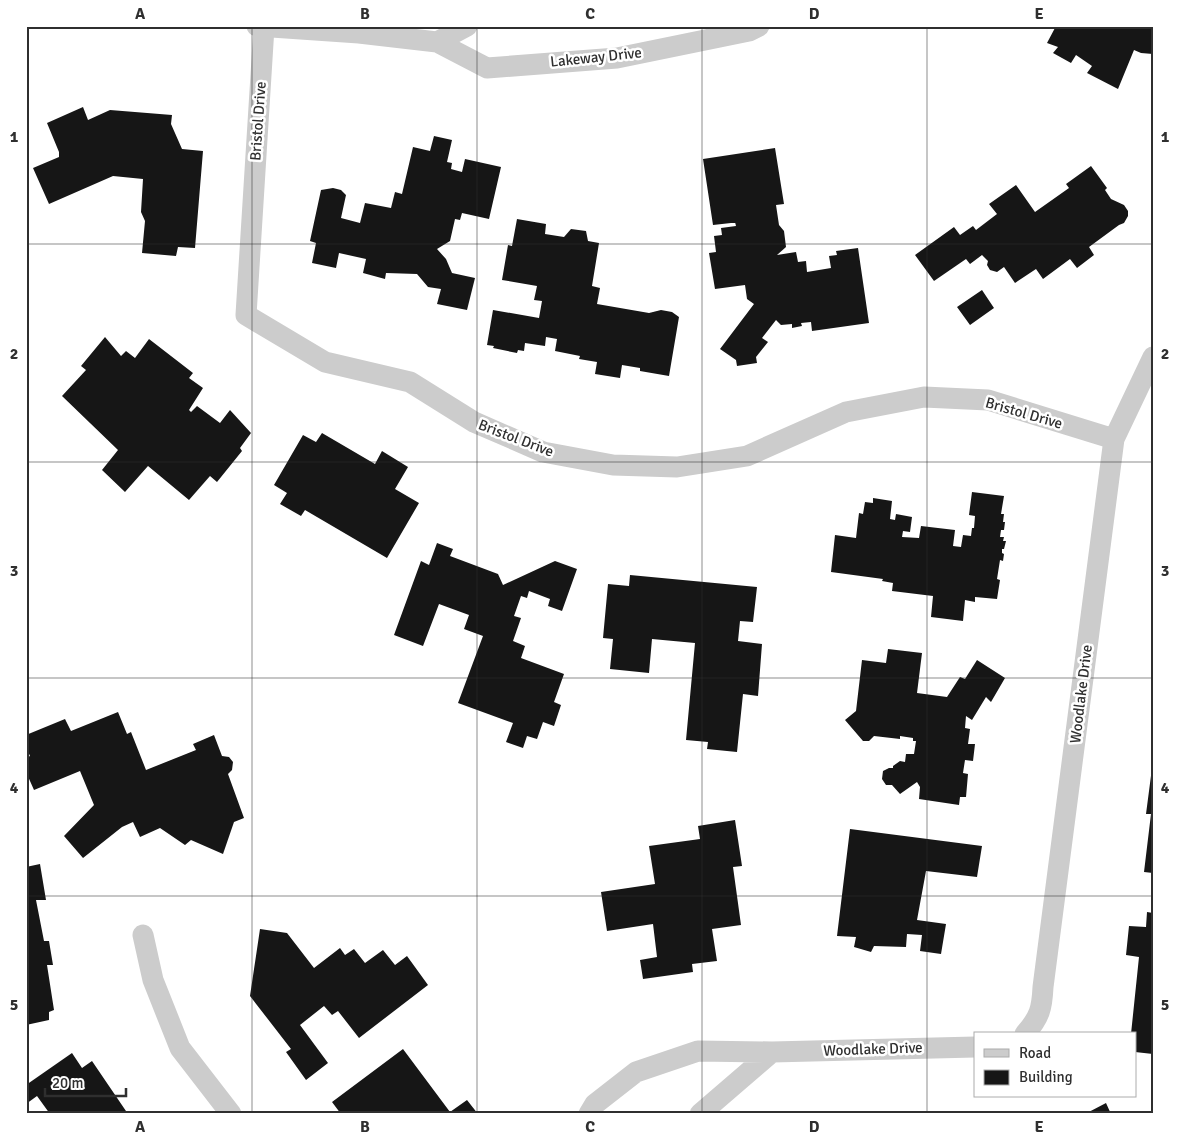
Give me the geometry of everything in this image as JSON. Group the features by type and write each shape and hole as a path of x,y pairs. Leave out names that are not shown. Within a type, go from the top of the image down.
{"street":[{"name":"Lakeway Drive","path":"257,26 359,33 437,42 487,68 617,58 748,31 759,26"},
{"path":"437,42 467,26"},
{"name":"Bristol Drive","path":"264,27 246,316 325,362 410,382 474,422 543,452 612,466 677,467 747,456 846,412 924,397 988,400 1114,440"},
{"name":"Woodlake Drive","path":"1027,1032 1037,1020 1042,1004 1114,440 1153,357"},
{"path":"143,935 152,980 180,1048 231,1114"},
{"name":"Woodlake Drive","path":"589,1114 595,1104 636,1072 698,1051 772,1052 974,1046"},
{"path":"700,1114 772,1052"}],"building":[{"path":"1056,26 1153,26 1153,54 1134,50 1118,89 1087,73 1092,66 1076,55 1071,63 1053,53 1058,47 1047,43"},
{"path":"83,107 88,120 110,110 172,115 171,124 182,149 203,151 195,248 178,247 176,256 142,253 145,221 141,212 143,179 113,176 49,204 33,168 59,157 59,152 47,123"},
{"path":"434,136 452,140 447,162 452,163 451,169 462,172 465,159 501,167 489,219 462,213 460,220 455,219 450,241 437,249 446,259 452,273 475,278 467,310 437,304 441,289 428,287 417,274 386,273 385,279 363,273 366,259 339,253 336,268 312,263 316,243 310,241 321,190 333,188 341,190 346,195 341,218 360,223 365,203 391,208 395,192 402,194 413,147 430,151"},
{"path":"775,148 784,204 776,205 779,225 784,231 786,247 777,255 796,252 798,262 806,261 807,272 831,268 829,256 837,255 836,251 858,248 869,323 812,331 811,322 801,323 802,326 792,328 792,324 781,325 776,320 762,338 768,342 756,357 757,363 737,366 736,360 720,349 754,304 747,299 745,285 715,289 709,253 716,252 714,236 722,235 721,228 736,226 735,223 713,225 703,159"},
{"path":"1091,166 1107,188 1105,190 1111,199 1124,205 1128,211 1128,216 1124,223 1089,247 1094,255 1077,268 1070,259 1043,279 1036,269 1015,283 1004,267 997,272 990,270 987,265 988,261 982,255 970,264 966,259 934,281 915,255 954,227 960,235 973,226 976,230 997,214 989,204 1016,185 1035,212 1069,188 1066,184"},
{"path":"517,219 546,224 545,234 564,237 571,229 586,231 588,241 599,243 592,286 600,288 597,304 649,313 661,310 672,312 679,317 669,376 640,371 640,368 622,365 620,378 595,374 597,362 579,359 580,356 555,351 557,339 546,337 545,346 525,343 524,351 518,350 517,353 487,345 493,310 539,318 542,301 534,300 537,286 502,280 508,245 512,246"},
{"path":"982,290 994,308 970,325 957,307"},
{"path":"105,337 121,356 126,351 135,358 149,339 193,373 189,378 203,388 189,410 191,412 197,406 220,423 230,410 251,433 240,448 242,451 217,482 210,476 189,500 148,466 125,492 102,470 118,450 62,396 86,370 81,366"},
{"path":"322,433 375,464 382,451 408,467 395,489 419,503 387,558 305,510 301,516 280,504 287,493 274,485 303,435 316,442"},
{"path":"972,492 1004,496 1001,514 1004,514 1003,522 1005,522 1004,530 1001,530 1000,537 1004,537 1003,541 1006,541 1004,549 1002,549 1004,554 1003,561 1000,560 997,579 1000,580 997,599 975,597 975,602 965,600 963,621 931,617 933,596 892,591 893,583 882,581 883,579 831,572 835,535 856,538 859,513 863,514 865,502 873,503 873,498 892,501 890,519 895,520 896,514 912,517 910,532 903,531 902,537 919,538 921,526 955,530 953,546 961,547 963,535 971,536 972,528 974,528 975,516 969,515"},
{"path":"437,543 453,549 450,556 498,574 503,585 555,561 577,569 562,611 548,606 550,599 529,591 527,598 521,596 514,616 521,618 513,641 525,646 521,658 564,674 554,702 561,705 554,726 543,722 537,739 527,736 523,748 506,742 513,723 458,703 483,636 464,629 469,615 439,604 423,646 394,635 421,561 429,565"},
{"path":"630,575 757,587 753,622 740,621 738,641 762,644 758,696 743,694 737,752 707,749 708,742 686,740 695,643 652,639 649,673 610,669 613,639 603,638 608,584 629,586"},
{"path":"888,649 922,653 917,693 947,697 960,677 965,679 977,660 1005,678 991,702 986,697 972,720 966,716 965,728 970,729 968,744 975,744 973,761 965,760 963,773 968,774 966,797 960,797 959,805 919,799 920,787 917,782 900,794 892,785 886,785 882,779 883,771 893,768 900,761 905,762 906,754 914,754 916,741 913,741 913,738 900,736 900,739 874,736 869,741 863,741 845,720 856,711 862,660 886,663"},
{"path":"118,712 127,734 131,732 146,770 196,750 193,744 214,735 222,756 229,757 233,762 232,770 228,774 244,818 234,822 223,854 191,840 185,845 160,828 140,837 133,822 122,827 83,858 64,836 94,805 80,771 34,790 26,772 26,758 30,756 26,747 26,735 65,719 71,731"},
{"path":"1152,768 1153,873 1144,872 1151,814 1146,814"},
{"path":"735,820 742,866 733,867 741,925 712,929 717,961 692,964 693,972 643,979 640,960 657,957 653,924 607,931 601,892 655,884 649,846 700,839 698,826"},
{"path":"850,829 982,846 977,877 926,871 917,920 946,924 941,954 920,951 922,935 907,934 906,947 874,946 871,952 854,947 856,937 837,936"},
{"path":"40,864 46,900 36,900 44,941 49,941 53,965 47,965 54,1010 49,1012 49,1020 26,1025 26,867"},
{"path":"1147,912 1153,913 1153,1054 1136,1052 1136,1032 1131,1032 1139,957 1126,955 1129,926 1146,927"},
{"path":"260,929 287,933 314,968 340,948 345,955 354,949 365,963 383,950 395,965 407,956 428,985 359,1038 338,1011 332,1015 324,1006 300,1025 328,1063 306,1080 286,1052 291,1049 250,996"},
{"path":"403,1049 450,1112 467,1100 478,1114 341,1114 332,1102"},
{"path":"72,1053 82,1068 92,1061 128,1114 50,1114 37,1096 26,1104 26,1085"},
{"path":"1106,1103 1111,1114 1085,1114"}]}
